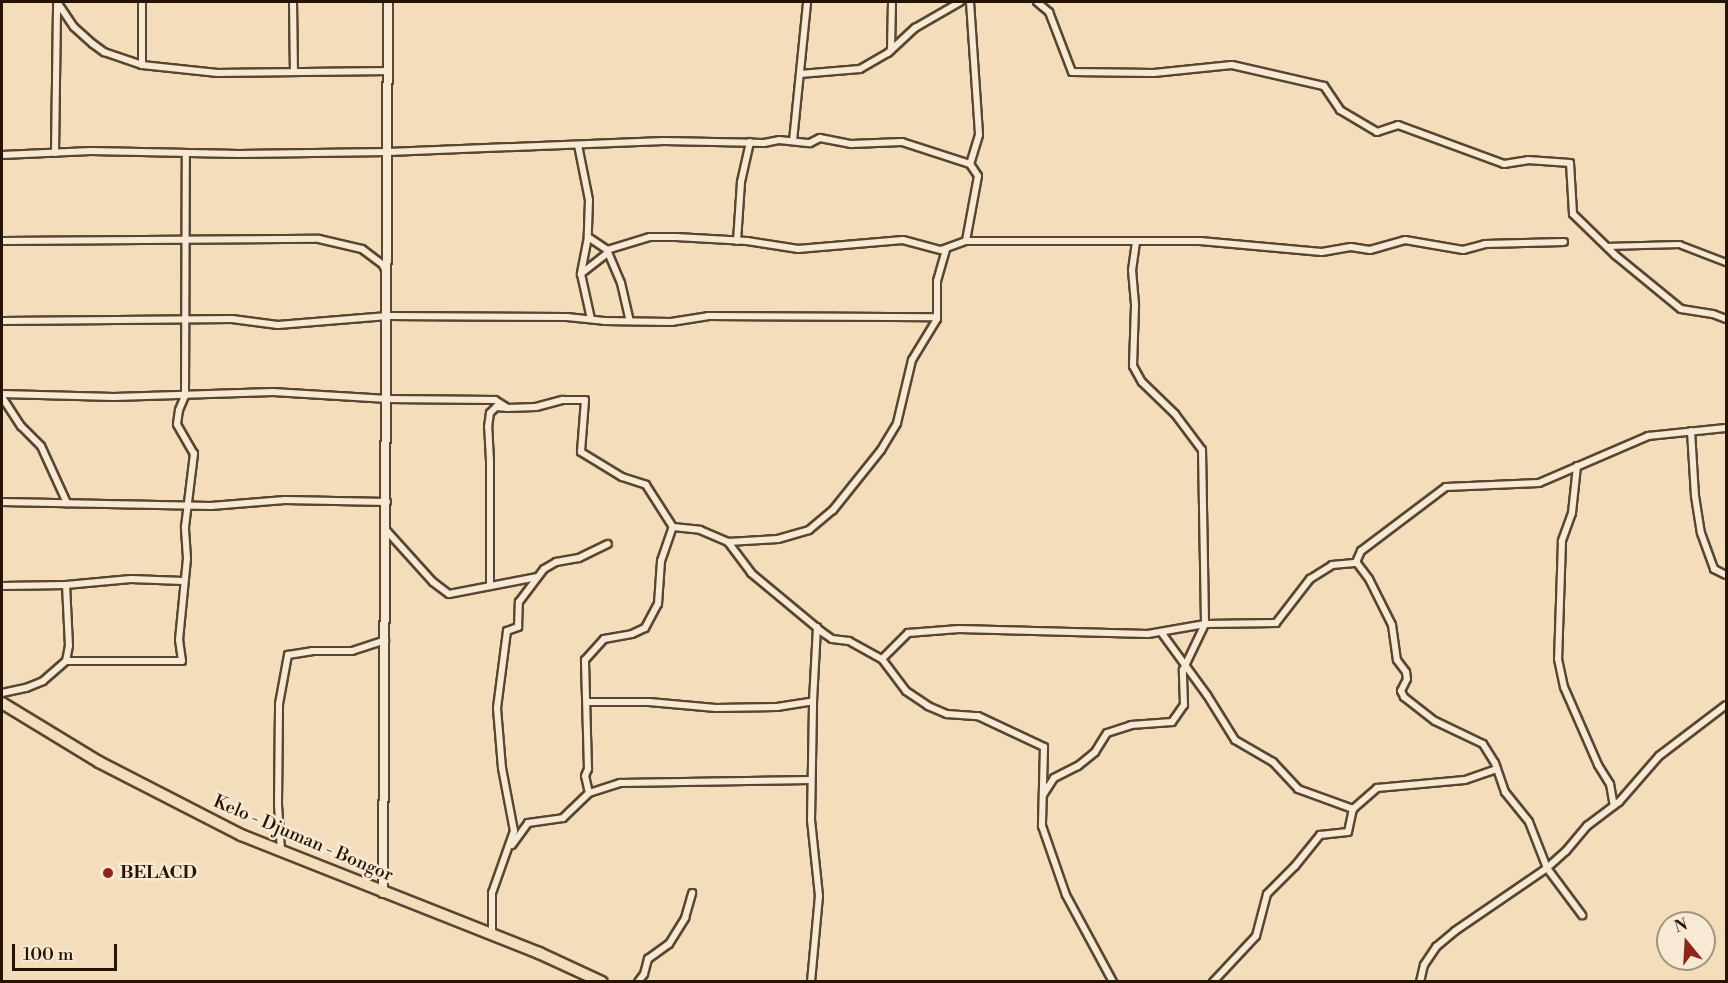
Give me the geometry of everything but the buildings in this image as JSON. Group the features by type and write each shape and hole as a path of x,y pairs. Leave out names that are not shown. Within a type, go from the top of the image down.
{"highway":[{"name":"Kelo - Djuman - Bongor","path":"2,703 99,762 241,835 602,981"}],"street":[{"path":"57,2 82,35 104,52 142,65 218,72 388,71"},
{"path":"55,153 57,2"},
{"path":"142,2 142,65"},
{"path":"293,2 294,72"},
{"path":"383,893 388,399 388,2"},
{"path":"793,141 807,2"},
{"path":"891,50 892,2"},
{"path":"800,75 860,69 891,50 915,28 960,2"},
{"path":"970,2 979,135 970,164"},
{"path":"1037,2 1049,12 1072,72 1154,73 1232,65 1324,86 1340,110 1377,132 1398,125 1504,165 1528,160 1570,163 1573,214 1606,246 1682,309 1713,314 1726,320"},
{"path":"2,155 91,151 388,152 664,141 810,143 820,138 851,144 902,142 970,164 978,176 966,241"},
{"path":"737,241 741,182 750,142"},
{"path":"578,145 589,200 588,237 581,273 591,319"},
{"path":"66,661 182,661 179,640 187,558 187,506 194,454 177,424 179,410 185,396 186,153"},
{"path":"588,237 608,251 621,283 630,321"},
{"path":"581,273 608,251 650,237 737,241 798,249 903,240 936,249 946,249 966,241 1200,241 1322,252 1351,247 1370,250 1405,240 1463,250 1485,244 1564,242"},
{"path":"2,241 319,239 345,243 373,257 383,265 388,278"},
{"path":"1043,796 1054,778 1078,766 1095,752 1107,733 1131,724 1172,722 1184,705 1183,670 1205,624 1202,450 1175,414 1142,382 1133,366 1131,352 1135,306 1132,270 1136,242"},
{"path":"1606,246 1679,244 1726,262"},
{"path":"673,528 700,530 728,542 778,539 809,530 832,510 881,450 897,423 912,360 937,317 937,281 946,249"},
{"path":"2,321 184,319 232,320 278,325 388,316 671,322 708,316 937,317"},
{"path":"2,395 185,396 273,392 388,399 495,400 508,408"},
{"path":"2,395 21,426 41,446 67,503"},
{"path":"490,586 488,427 490,413 496,407 536,407 562,400 585,400 581,452 622,477 646,484 673,528"},
{"path":"1357,560 1361,551 1446,487 1539,483 1648,436 1726,428"},
{"path":"1691,431 1695,496 1701,533 1714,569 1726,575"},
{"path":"1577,466 1572,513 1562,542 1558,659 1564,687 1593,755 1610,784 1614,806"},
{"path":"2,502 211,506 285,500 387,502"},
{"path":"589,793 585,776 588,769 584,668 588,656 604,639 642,630 655,613 658,604 661,561 673,528"},
{"path":"386,530 446,593 537,577"},
{"path":"728,542 752,573 832,639 849,641 882,659 906,692 928,706 947,714 978,716 1044,747 1042,826 1066,895 1113,981"},
{"path":"492,936 492,893 510,848 514,823 498,733 498,691 507,631 518,627 519,602 537,577 550,564 579,558 608,544"},
{"path":"882,659 908,633 959,628 1148,634 1205,624 1276,623 1310,579 1332,565 1357,564 1369,579 1392,625 1397,660 1406,672 1407,679 1401,691 1404,697 1435,721 1483,744 1497,769 1505,792 1529,822 1546,868 1582,915"},
{"path":"2,586 66,585 131,579 183,581"},
{"path":"2,693 26,688 43,681 66,661 69,646 66,585"},
{"path":"810,981 819,896 811,820 817,627"},
{"path":"1161,632 1234,740 1273,762 1298,789 1353,809"},
{"path":"281,852 278,804 279,704 288,655 312,651 351,651 386,640"},
{"path":"587,702 649,702 716,708 777,706 813,701"},
{"path":"1420,981 1424,965 1436,947 1455,931 1546,868 1566,851 1587,826 1614,806 1659,756 1726,705"},
{"path":"1213,981 1256,936 1267,894 1295,866 1320,835 1348,832 1353,809 1377,788 1465,780 1497,769"},
{"path":"510,848 528,823 563,818 589,793 620,783 811,780"},
{"path":"638,981 644,974 648,959 669,944 675,935 685,918 692,893"}],"place":[{"name":"BELACD","path":"108,873"}]}
